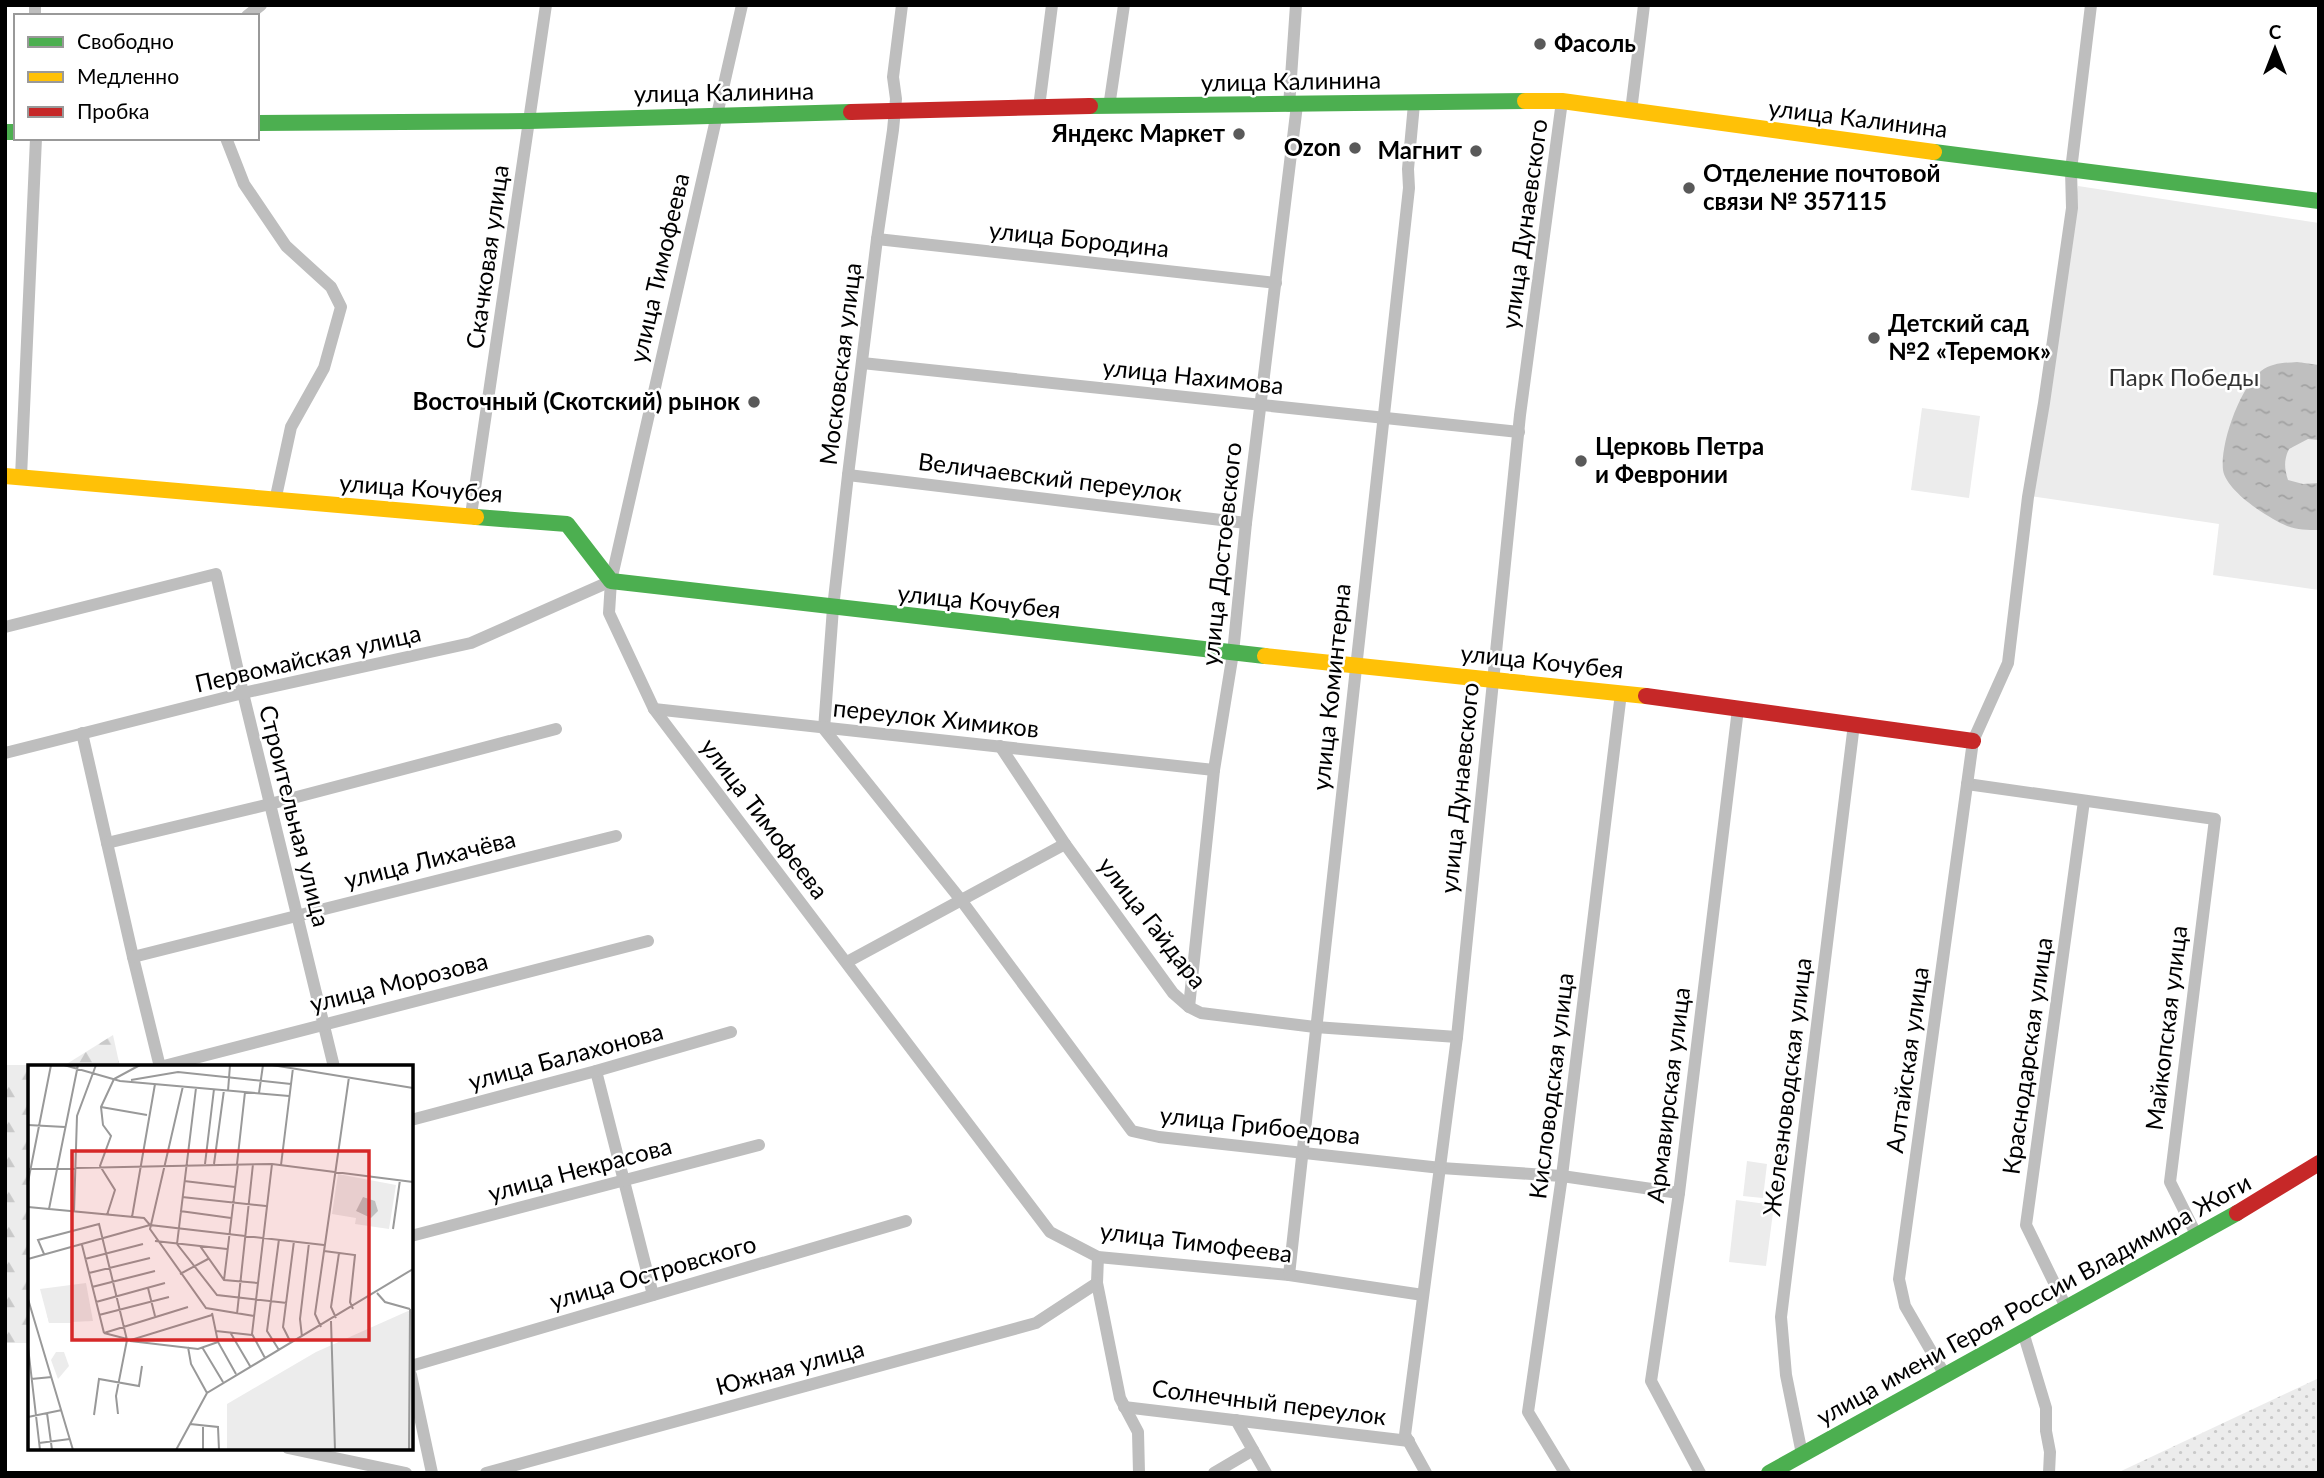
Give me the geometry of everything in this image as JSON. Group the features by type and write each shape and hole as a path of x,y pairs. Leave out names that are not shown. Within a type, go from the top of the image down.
{"main road":[{"name":"улица Калинина","path":"259,123 529,121 1039,107 1562,101 2319,201"},
{"name":"улица Кочубея","path":"13,476 275,501 567,524 611,581 1233,653 1621,693 1973,741"},
{"name":"улица имени Героя России Владимира Жоги","path":"1769,1473 2197,1236 2278,1190 2319,1163"}],"street":[{"name":"Скачковая улица","path":"471,515 546,5"},
{"name":"улица Тимофеева","path":"743,5 611,581 609,613 654,709 1050,1232 1098,1257 1289,1275 1423,1295"},
{"name":"Московская улица","path":"824,729 833,608 848,475 877,239 894,130 896,99 893,77 902,5"},
{"path":"1039,107 1052,5"},
{"path":"1109,107 1124,5"},
{"name":"улица Достоевского","path":"1189,1007 1214,770 1233,653 1276,283 1293,105 1296,5"},
{"path":"1631,111 1644,5"},
{"name":"Алтайская улица","path":"1945,1375 1905,1306 1899,1279 1973,741 2008,663 2026,507 2072,208 2071,170 2091,5"},
{"name":"улица Дунаевского","path":"1426,1473 1405,1435 1457,1037 1519,432 1562,101"},
{"name":"улица Коминтерна","path":"1289,1275 1409,188 1408,169 1414,104"},
{"path":"13,476 37,140"},
{"path":"227,140 244,184 286,246 331,287 341,307 324,368 291,427 275,501"},
{"name":"улица Бородина","path":"877,239 1276,283"},
{"name":"улица Нахимова","path":"862,363 1519,432"},
{"name":"Величаевский переулок","path":"848,475 1247,523"},
{"name":"Строительная улица","path":"5,627 216,573 333,1065"},
{"name":"Первомайская улица","path":"5,753 243,693 471,643 611,581"},
{"name":"Кисловодская улица","path":"1565,1473 1528,1412 1562,1176 1621,693"},
{"name":"переулок Химиков","path":"654,709 1214,770"},
{"name":"Армавирская улица","path":"1700,1473 1651,1381 1679,1193 1738,709"},
{"name":"Железноводская улица","path":"1802,1454 1786,1375 1781,1317 1854,724"},
{"path":"107,843 270,804 556,729"},
{"name":"улица Грибоедова","path":"824,729 961,900 1132,1131 1159,1137 1441,1168 1562,1176 1679,1193"},
{"path":"82,733 132,957 159,1065"},
{"name":"улица Гайдара","path":"1000,746 1065,844 1173,993 1189,1007 1201,1013 1315,1027 1457,1037"},
{"path":"1967,784 2084,801"},
{"name":"Майкопская улица","path":"2084,801 2215,818 2170,1182 2197,1236"},
{"name":"Краснодарская улица","path":"2066,1307 2026,1225 2084,801"},
{"name":"улица Лихачёва","path":"132,957 616,836"},
{"path":"847,962 1065,844"},
{"name":"улица Морозова","path":"168,1065 648,941"},
{"name":"улица Балахонова","path":"413,1119 731,1032"},
{"path":"596,1071 653,1295"},
{"name":"улица Некрасова","path":"413,1235 759,1144"},
{"name":"улица Островского","path":"413,1365 906,1221"},
{"path":"1098,1257 1097,1283 1120,1398 1138,1432 1139,1473"},
{"name":"Южная улица","path":"486,1473 1036,1323 1097,1283"},
{"path":"2023,1332 2046,1408 2049,1473"},
{"path":"413,1384 432,1473"},
{"name":"Солнечный переулок","path":"1124,1407 1409,1441"},
{"path":"1236,1420 1266,1473"},
{"path":"297,1450 406,1473"},
{"path":"1214,1473 1253,1450"}],"green space":[{"name":"Парк Победы","path":"2078,186 2319,223 2319,590 2213,575 2219,524 2031,496"},
{"path":"1922,408 1980,416 1969,498 1911,490"},
{"path":"113,1035 120,1065 65,1065"},
{"path":"5,1065 28,1065 28,1343 5,1343"},
{"path":"1747,1161 1767,1164 1763,1198 1743,1196"},
{"path":"1736,1200 1774,1205 1766,1266 1729,1262"},
{"path":"2319,1378 2319,1473 2117,1473"}],"water":[{"path":"2297,362 2319,365 2319,440 2308,439 2289,449 2285,468 2288,480 2303,484 2319,483 2319,530 2291,527 2269,517 2240,495 2223,470 2228,431 2239,402 2253,379 2265,368"}],"traffic: fast":[{"path":"1090,106 1525,101"},
{"path":"259,123 529,121 851,112"},
{"path":"5,132 14,132"},
{"path":"1934,152 2319,201"},
{"path":"476,517 567,524 611,581 1265,656"},
{"path":"1769,1473 2237,1213"}],"traffic: slow":[{"path":"1525,101 1562,101 1934,152"},
{"path":"5,476 476,517"},
{"path":"1265,656 1646,696"}],"traffic: jam":[{"path":"851,112 1090,106"},
{"path":"1646,696 1973,741"},
{"path":"2237,1213 2319,1163"}],"place":[{"name":"Фасоль","path":"1540,44"},
{"name":"Яндекс Маркет","path":"1239,134"},
{"name":"Ozon","path":"1355,148"},
{"name":"Магнит","path":"1476,151"},
{"name":"Отделение почтовой связи № 357115","path":"1689,188"},
{"name":"Детский сад №2 «Теремок»","path":"1874,338"},
{"name":"Восточный (Скотский) рынок","path":"754,402"},
{"name":"Церковь Петра и Февронии","path":"1581,461"}]}
